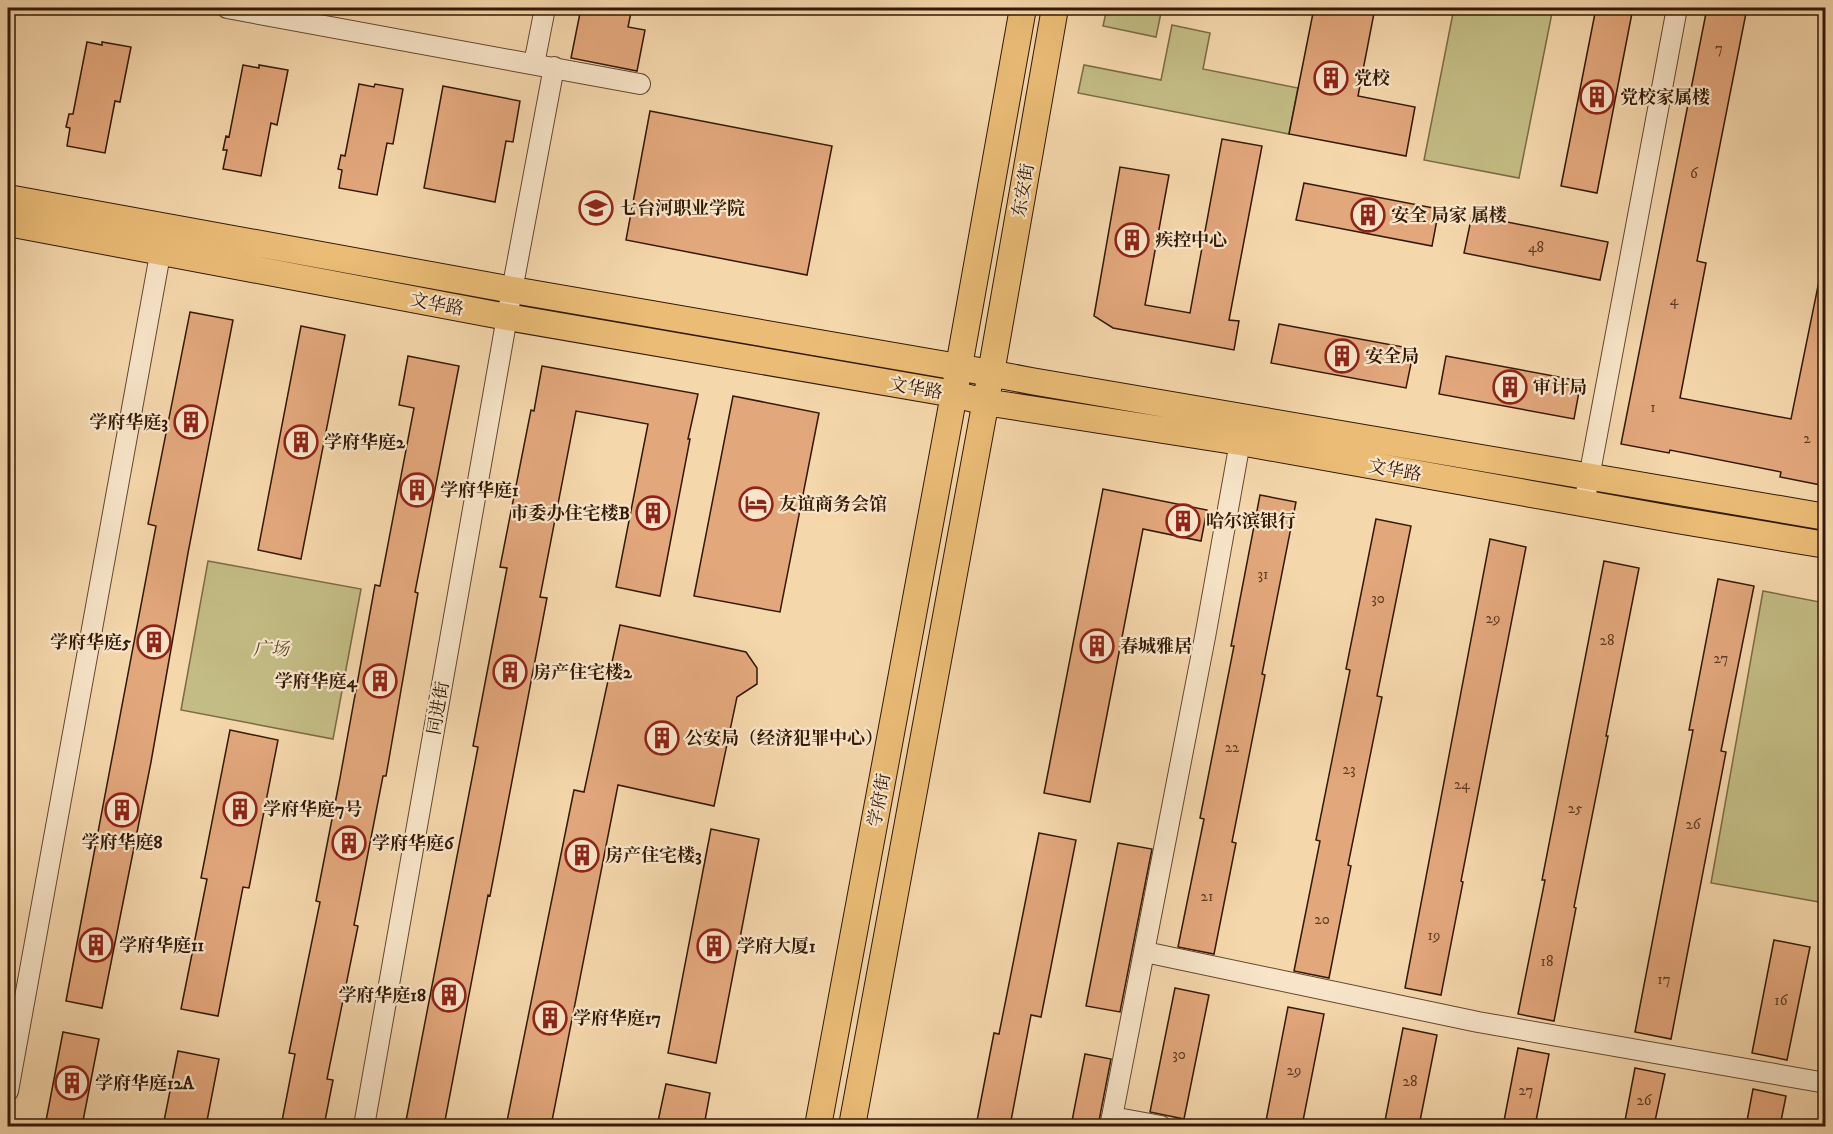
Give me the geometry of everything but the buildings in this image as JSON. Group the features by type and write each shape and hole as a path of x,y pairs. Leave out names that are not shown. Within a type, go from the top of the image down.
{"main road":[{"name":"东安街","path":"958,367 1023,8"},
{"name":"东安街","path":"991,374 1055,8"},
{"name":"文华路","path":"8,198 163,240 507,317 954,394 985,402 1240,442 1826,545"},
{"name":"文华路","path":"8,223 163,240 513,290 1826,517"},
{"name":"学府街","path":"818,1126 958,367"},
{"name":"学府街","path":"852,1126 991,374"}],"street":[{"path":"227,8 640,84"},
{"path":"534,64 545,8"},
{"path":"1584,504 1677,8"},
{"name":"同进街","path":"364,1126 507,317 554,67"},
{"path":"8,1091 163,240"},
{"path":"1161,1126 1111,1122 1205,637 1240,442"},
{"path":"1145,952 1479,1022 1826,1083"}],"green space":[{"path":"1107,8 1162,8 1156,37 1103,26"},
{"path":"1454,8 1553,8 1519,178 1424,160"},
{"path":"1172,25 1210,33 1203,69 1298,88 1289,134 1078,93 1084,65 1161,80"},
{"name":"广场","path":"208,561 361,589 333,739 181,710"},
{"path":"1763,591 1825,603 1825,903 1711,883"}],"place":[{"name":"党校","path":"1331,78"},
{"name":"党校家属楼","path":"1597,97"},
{"name":"七台河职业学院","path":"596,208"},
{"name":"安全 局家 属楼","path":"1368,215"},
{"name":"疾控中心","path":"1132,240"},
{"name":"安全局","path":"1342,356"},
{"name":"审计局","path":"1510,387"},
{"name":"学府华庭3","path":"191,422"},
{"name":"学府华庭2","path":"301,442"},
{"name":"学府华庭1","path":"417,490"},
{"name":"友谊商务会馆","path":"756,504"},
{"name":"市委办住宅楼B","path":"653,513"},
{"name":"哈尔滨银行","path":"1183,521"},
{"name":"学府华庭5","path":"154,642"},
{"name":"春城雅居","path":"1097,646"},
{"name":"房产住宅楼2","path":"510,672"},
{"name":"学府华庭4","path":"380,681"},
{"name":"公安局（经济犯罪中心）","path":"662,738"},
{"name":"学府华庭7号","path":"240,809"},
{"name":"学府华庭8","path":"122,810"},
{"name":"学府华庭6","path":"349,843"},
{"name":"房产住宅楼3","path":"582,855"},
{"name":"学府华庭11","path":"96,945"},
{"name":"学府大厦1","path":"714,946"},
{"name":"学府华庭18","path":"449,995"},
{"name":"学府华庭17","path":"550,1018"},
{"name":"学府华庭12A","path":"72,1083"}]}
